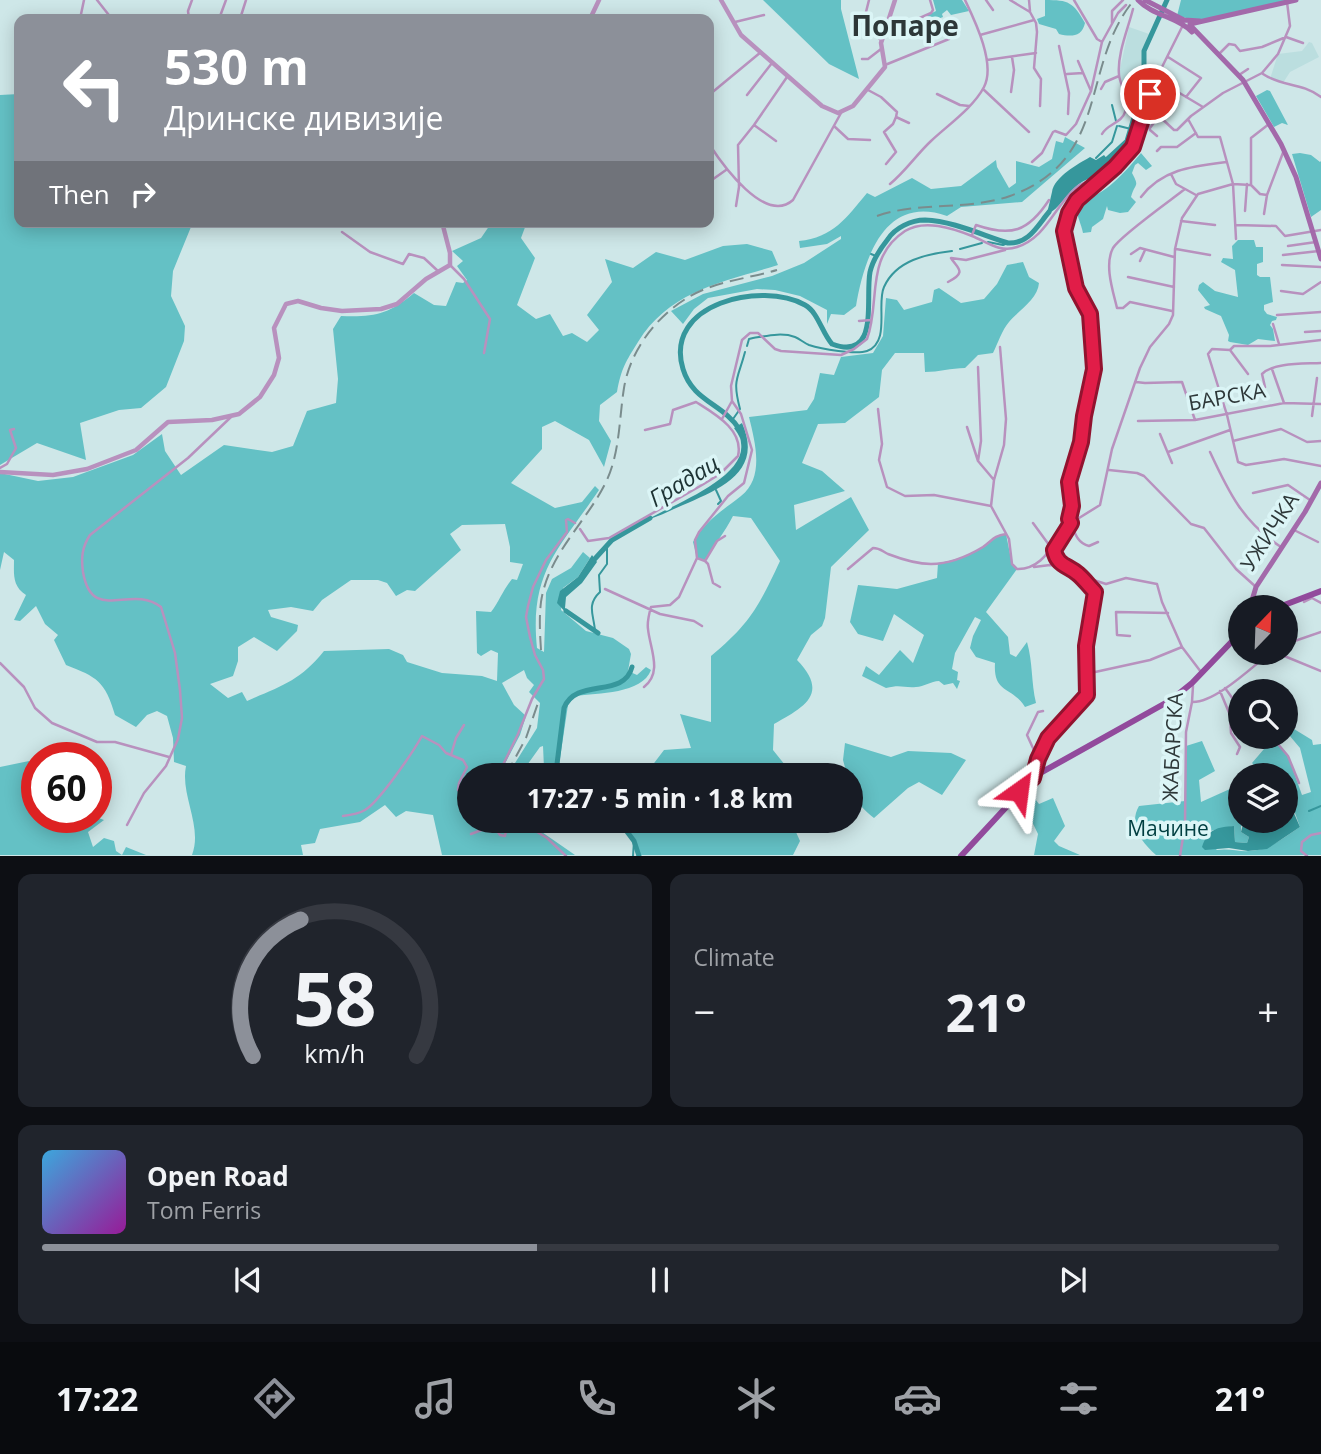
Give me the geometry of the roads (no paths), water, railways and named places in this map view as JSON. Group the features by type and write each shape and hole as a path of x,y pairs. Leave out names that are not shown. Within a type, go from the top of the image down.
{"main road":[{"path":"1186,24 1296,0"},
{"path":"1142,1 1186,24 1244,82 1284,150 1296,177 1321,259"},
{"name":"УЖИЧКА","path":"1253,595 1255,587 1294,530 1321,482"},
{"path":"1298,600 1321,591"},
{"path":"961,856 1033,778 1057,762 1158,708 1192,682 1228,645"}],"street":[{"path":"97,0 108,14"},
{"path":"721,0 741,36 825,109 841,113"},
{"path":"869,0 864,26 882,41"},
{"path":"886,65 881,49 882,41 895,0"},
{"path":"884,34 931,13 933,10 930,0"},
{"path":"890,184 984,89 987,60 965,0"},
{"path":"986,0 993,10"},
{"path":"1010,0 1030,12 1035,20 1037,32 1034,68 1041,79 1040,106"},
{"path":"1029,0 1030,12"},
{"path":"1074,0 1102,43"},
{"path":"1112,23 1112,11 1123,1 1133,9"},
{"path":"1102,134 1107,127 1124,116 1126,107 1123,84 1119,76 1122,54 1133,9 1142,1"},
{"path":"1264,76 1278,54 1291,24 1287,2"},
{"path":"1032,162 1042,153 1053,132 1066,135 1072,130 1091,91 1102,43 1112,23 1126,5"},
{"path":"732,23 764,15"},
{"path":"980,35 1035,20"},
{"path":"1098,542 1089,546 1082,543 1076,537 1069,519 1072,506 1069,482 1081,442 1094,369 1090,314 1076,288 1064,231 1069,213 1077,200 1133,147 1143,110 1156,79 1186,24"},
{"path":"1218,55 1229,44 1243,51 1286,37 1304,43"},
{"path":"714,152 726,170 764,202 788,204 812,168 817,154 841,113 854,105 886,65 949,38"},
{"path":"1059,46 1067,74 1068,114"},
{"path":"862,59 870,58 881,49"},
{"path":"714,91 761,52"},
{"path":"987,60 1036,52"},
{"path":"1011,92 1014,70 1012,56"},
{"path":"1167,57 1201,78 1186,97"},
{"path":"1078,61 1091,91"},
{"path":"747,95 772,64"},
{"path":"1239,75 1248,69"},
{"path":"1067,74 1083,73"},
{"path":"1101,89 1105,82 1119,76"},
{"path":"1159,116 1176,131 1203,107 1244,82 1264,76 1302,86 1321,97"},
{"path":"736,206 739,194 738,147 787,77"},
{"path":"1156,79 1203,107"},
{"path":"865,89 880,96 897,112 893,124 884,131 896,152 886,164"},
{"path":"984,89 1029,132"},
{"path":"937,94 960,105 969,106"},
{"path":"1149,128 1167,105"},
{"path":"1143,110 1149,128 1157,136"},
{"path":"896,117 909,123"},
{"path":"1188,119 1200,137 1219,136 1233,184 1236,239"},
{"path":"1245,211 1252,180 1251,138 1269,124"},
{"path":"754,125 776,141"},
{"path":"834,126 848,139 870,140"},
{"path":"1157,151 1161,147 1177,147 1196,133"},
{"path":"1264,214 1267,195 1284,150"},
{"path":"1141,197 1148,188 1170,173 1227,162"},
{"path":"714,179 726,170"},
{"path":"1170,173 1175,184 1196,195"},
{"path":"948,282 957,276 960,270 951,258 966,260 1017,247 1034,239 1077,187 1106,175"},
{"path":"1031,568 1053,548 1071,523 1098,507 1112,449 1136,382 1150,347 1169,324 1174,311 1175,248 1181,221 1196,195 1233,184 1249,185 1260,194 1267,195"},
{"path":"1174,311 1130,302 1124,308 1117,308 1110,260 1113,249 1124,237 1185,189"},
{"path":"972,235 976,225 1007,232 1017,231 1049,200"},
{"path":"1181,221 1215,225"},
{"path":"644,687 651,681 655,663 647,626 650,610 655,606 675,602 697,558 695,541 699,532 728,496 744,482 752,450 741,414 732,401 731,386 742,340 750,333 761,334 775,349 781,351 846,353 854,349 867,339 876,273 881,260 894,240 905,231 925,225 972,235 983,242 1005,249"},
{"path":"1235,225 1276,226 1285,236 1321,230"},
{"path":"444,228 450,265 464,279 490,319 484,353"},
{"path":"342,232 370,252 402,264 409,254 424,258 439,272"},
{"path":"1288,246 1316,242"},
{"path":"995,246 995,253"},
{"path":"1131,254 1139,248 1174,257"},
{"path":"1175,248 1210,255"},
{"path":"1140,261 1145,250"},
{"path":"1283,255 1319,251"},
{"path":"127,825 144,793 170,757 178,739 182,706 174,653 164,612 155,602 144,597 97,599 88,592 82,562 83,546 90,535 188,458 231,417 255,402 271,382 279,358 274,328 287,303 298,301 342,311 377,311 397,304 426,279 450,265"},
{"path":"1282,265 1321,267"},
{"path":"1128,277 1174,287"},
{"path":"1282,291 1303,294 1321,282"},
{"path":"1277,315 1321,312"},
{"path":"861,320 871,320"},
{"path":"1273,324 1279,345"},
{"path":"1305,332 1321,331"},
{"path":"1321,340 1234,346 1230,350 1212,349 1208,354 1237,459 1241,464 1284,459 1321,466"},
{"path":"1000,346 1006,419 1004,445 994,480 991,506 1006,534 1015,568 1063,566"},
{"path":"1230,350 1248,374"},
{"path":"1265,387 1262,373 1272,368 1321,363"},
{"path":"978,368 981,441 978,461"},
{"path":"1272,368 1284,402"},
{"path":"1312,416 1317,378"},
{"path":"1136,382 1182,382 1195,420"},
{"path":"580,529 588,541 609,538 720,474 738,456 740,449 737,438 722,419 696,401 673,410 670,424 645,430"},
{"path":"722,419 732,401"},
{"name":"БАРСКА","path":"1138,421 1195,420 1284,402 1321,404"},
{"path":"878,409 882,444 879,460 887,487 905,496 934,495 991,506"},
{"path":"0,470 47,476 73,472 136,450 155,431 171,421 203,421 231,417"},
{"path":"967,427 978,461 994,480"},
{"path":"0,470 7,464 16,448 10,433 10,430 15,429"},
{"path":"1233,441 1281,429 1307,442 1321,441"},
{"path":"1168,452 1230,430"},
{"path":"1160,434 1172,463"},
{"path":"1210,452 1241,513 1281,547"},
{"path":"1107,470 1137,472 1144,476 1191,524 1204,528 1236,569 1255,587"},
{"path":"1253,493 1287,485 1312,501"},
{"path":"504,763 519,734 531,699 542,684 544,674 530,637 526,617 533,587 547,560 567,532 566,520 575,523"},
{"path":"1033,523 1045,543 1053,548 1055,557 1063,566 1078,574 1106,584 1126,579 1157,584 1162,603 1182,647 1201,673"},
{"path":"1294,530 1318,542"},
{"path":"848,569 873,548 916,563 932,564 952,561 986,545 995,536 1006,534"},
{"path":"705,561 717,541 724,536"},
{"path":"697,558 708,564 713,583 720,587"},
{"path":"1033,778 1048,738 1087,695 1086,646 1095,592 1078,574"},
{"path":"605,589 650,610 694,621 702,626"},
{"path":"1304,602 1312,598 1321,603"},
{"path":"1130,636 1117,635 1116,612 1168,613"},
{"path":"1298,640 1321,632"},
{"path":"1086,674 1150,660 1182,647"},
{"path":"1298,662 1321,671"},
{"path":"0,663 24,687 35,708 52,723 97,742 115,742 170,757"},
{"path":"1192,702 1198,703 1220,691 1255,665"},
{"name":"ЖАБАРСКА","path":"1180,856 1185,825 1186,732 1194,691 1192,682"},
{"path":"1225,688 1228,692"},
{"path":"1220,691 1230,715 1231,733 1240,747 1237,754"},
{"path":"1038,759 1027,735 1038,712 1043,711"},
{"path":"452,755 456,738 464,725"},
{"path":"343,816 363,811 373,803 422,736 465,763"},
{"path":"1282,749 1288,756 1299,783"},
{"path":"471,834 475,833"},
{"path":"539,833 566,856"},
{"path":"1307,856 1301,851 1302,842 1311,835 1321,833"}],"waterway":[{"name":"Градац","path":"1104,162 1127,141 1144,84 1144,51 1167,0"},
{"path":"1112,105 1116,121"},
{"path":"1096,158 1112,142 1117,126"},
{"path":"1119,126 1131,129"},
{"name":"Градац","path":"740,430 694,389 683,369 681,346 688,328 701,313 720,303 742,297 787,298 809,308 832,344 847,347 857,344 864,336 871,267 882,247 899,228 914,221 936,221 1015,243 1032,233 1049,212"},
{"name":"Градац","path":"988,242 1003,245 1008,243"},
{"path":"960,249 982,243"},
{"path":"747,346 749,339 785,335 822,348 847,352 867,351 879,340 882,294 889,278 896,270 913,260 952,251"},
{"name":"Градац","path":"871,254 876,256"},
{"path":"733,419 740,409 736,385 745,352"},
{"path":"716,490 721,501 718,504"},
{"name":"Градац","path":"592,562 612,540 650,518"},
{"path":"595,631 592,606 600,592 599,575 607,564 607,546"},
{"name":"Градац","path":"566,611 598,633"},
{"name":"Градац","path":"557,763 564,708 570,699 579,693 620,683 632,667"},
{"path":"1309,811 1321,806"},
{"name":"Градац","path":"628,833 639,856"},
{"name":"Градац","path":"633,856 634,841"}],"railway":[{"path":"877,216 893,211 994,201 1042,180 1065,159 1080,135 1117,26 1134,0"},
{"path":"541,650 540,614 545,585 559,554 598,497 611,471 617,448 624,388 628,372 642,342 664,316 690,296 723,283 777,270"},
{"path":"512,763 526,738 538,703"}],"district":[{"name":"Попаре","path":"905,26"}],"park label":[{"name":"Мачине","path":"1168,829"}]}
